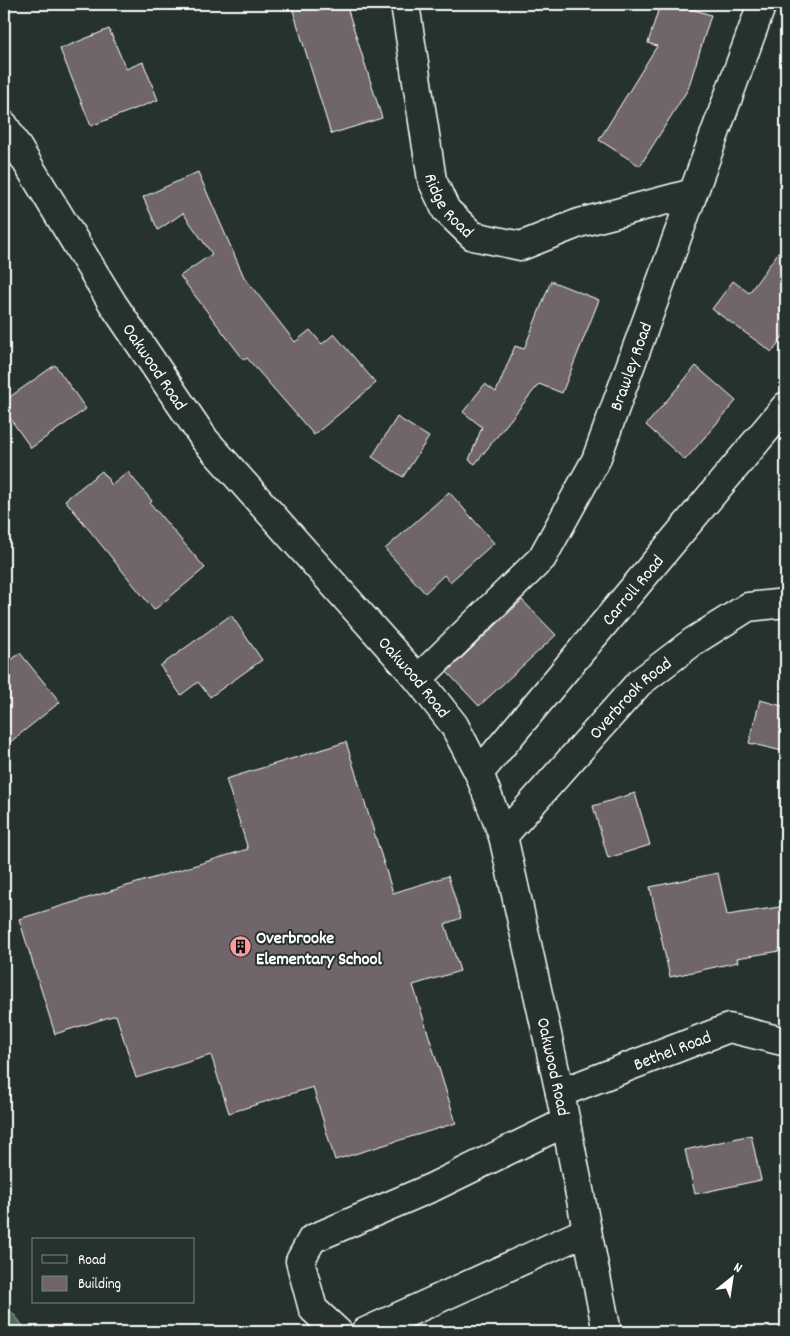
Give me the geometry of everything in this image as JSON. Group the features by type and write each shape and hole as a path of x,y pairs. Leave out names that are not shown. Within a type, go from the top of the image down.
{"street":[{"name":"Ridge Road","path":"404,4 432,180 446,210 473,236 521,246 579,224 693,193"},
{"name":"Brawley Road","path":"418,679 542,558 596,460 762,4"},
{"name":"Oakwood Road","path":"4,125 113,304 205,440 418,679 454,725 478,773 503,836 560,1093 607,1332"},
{"name":"Carroll Road","path":"478,773 786,406"},
{"name":"Overbrook Road","path":"503,836 639,683 694,641 748,607 786,603"},
{"name":"Bethel Road","path":"560,1093 729,1028 786,1042"},
{"path":"338,1332 313,1309 300,1261 312,1239 432,1187 566,1122"},
{"path":"365,1332 587,1231"}],"green space":[{"path":"4,1304 17,1318 27,1332 4,1332"}],"building":[{"path":"291,4 346,4 382,118 331,134"},
{"path":"660,4 675,4 711,15 688,89 640,166 599,140 657,46 648,43"},
{"path":"109,29 126,69 143,62 158,100 91,126 60,49"},
{"path":"198,172 244,277 295,342 310,330 322,344 334,334 376,383 314,435 247,358 244,360 180,276 212,254 183,213 158,230 143,197"},
{"path":"786,242 786,332 772,352 712,309 733,281 749,293"},
{"path":"551,281 599,300 562,393 539,384 475,464 469,460 482,427 463,412 485,384 496,392 515,346 524,349"},
{"path":"55,365 86,409 31,448 4,410 4,401"},
{"path":"696,366 736,401 685,460 646,425"},
{"path":"397,417 429,437 403,477 372,457"},
{"path":"102,471 112,485 128,472 152,501 150,503 205,568 154,610 65,500"},
{"path":"449,492 494,543 450,582 444,575 425,593 385,549"},
{"path":"522,600 556,635 479,706 447,672"},
{"path":"231,615 262,660 210,697 198,682 181,695 160,666"},
{"path":"20,653 60,702 4,747 4,666"},
{"path":"760,700 786,707 786,752 749,743"},
{"name":"Overbrooke Elementary School","path":"346,742 393,893 448,876 461,918 445,924 460,971 413,985 456,1123 335,1160 313,1087 229,1113 211,1055 136,1078 116,1015 55,1034 19,919 248,849 226,779"},
{"path":"635,793 650,845 608,858 593,806"},
{"path":"718,873 727,915 786,906 786,950 737,958 738,962 670,977 650,887"},
{"path":"751,1135 761,1180 695,1194 685,1150"}],"place":[{"name":"Overbrooke Elementary School","path":"240,947"}]}
